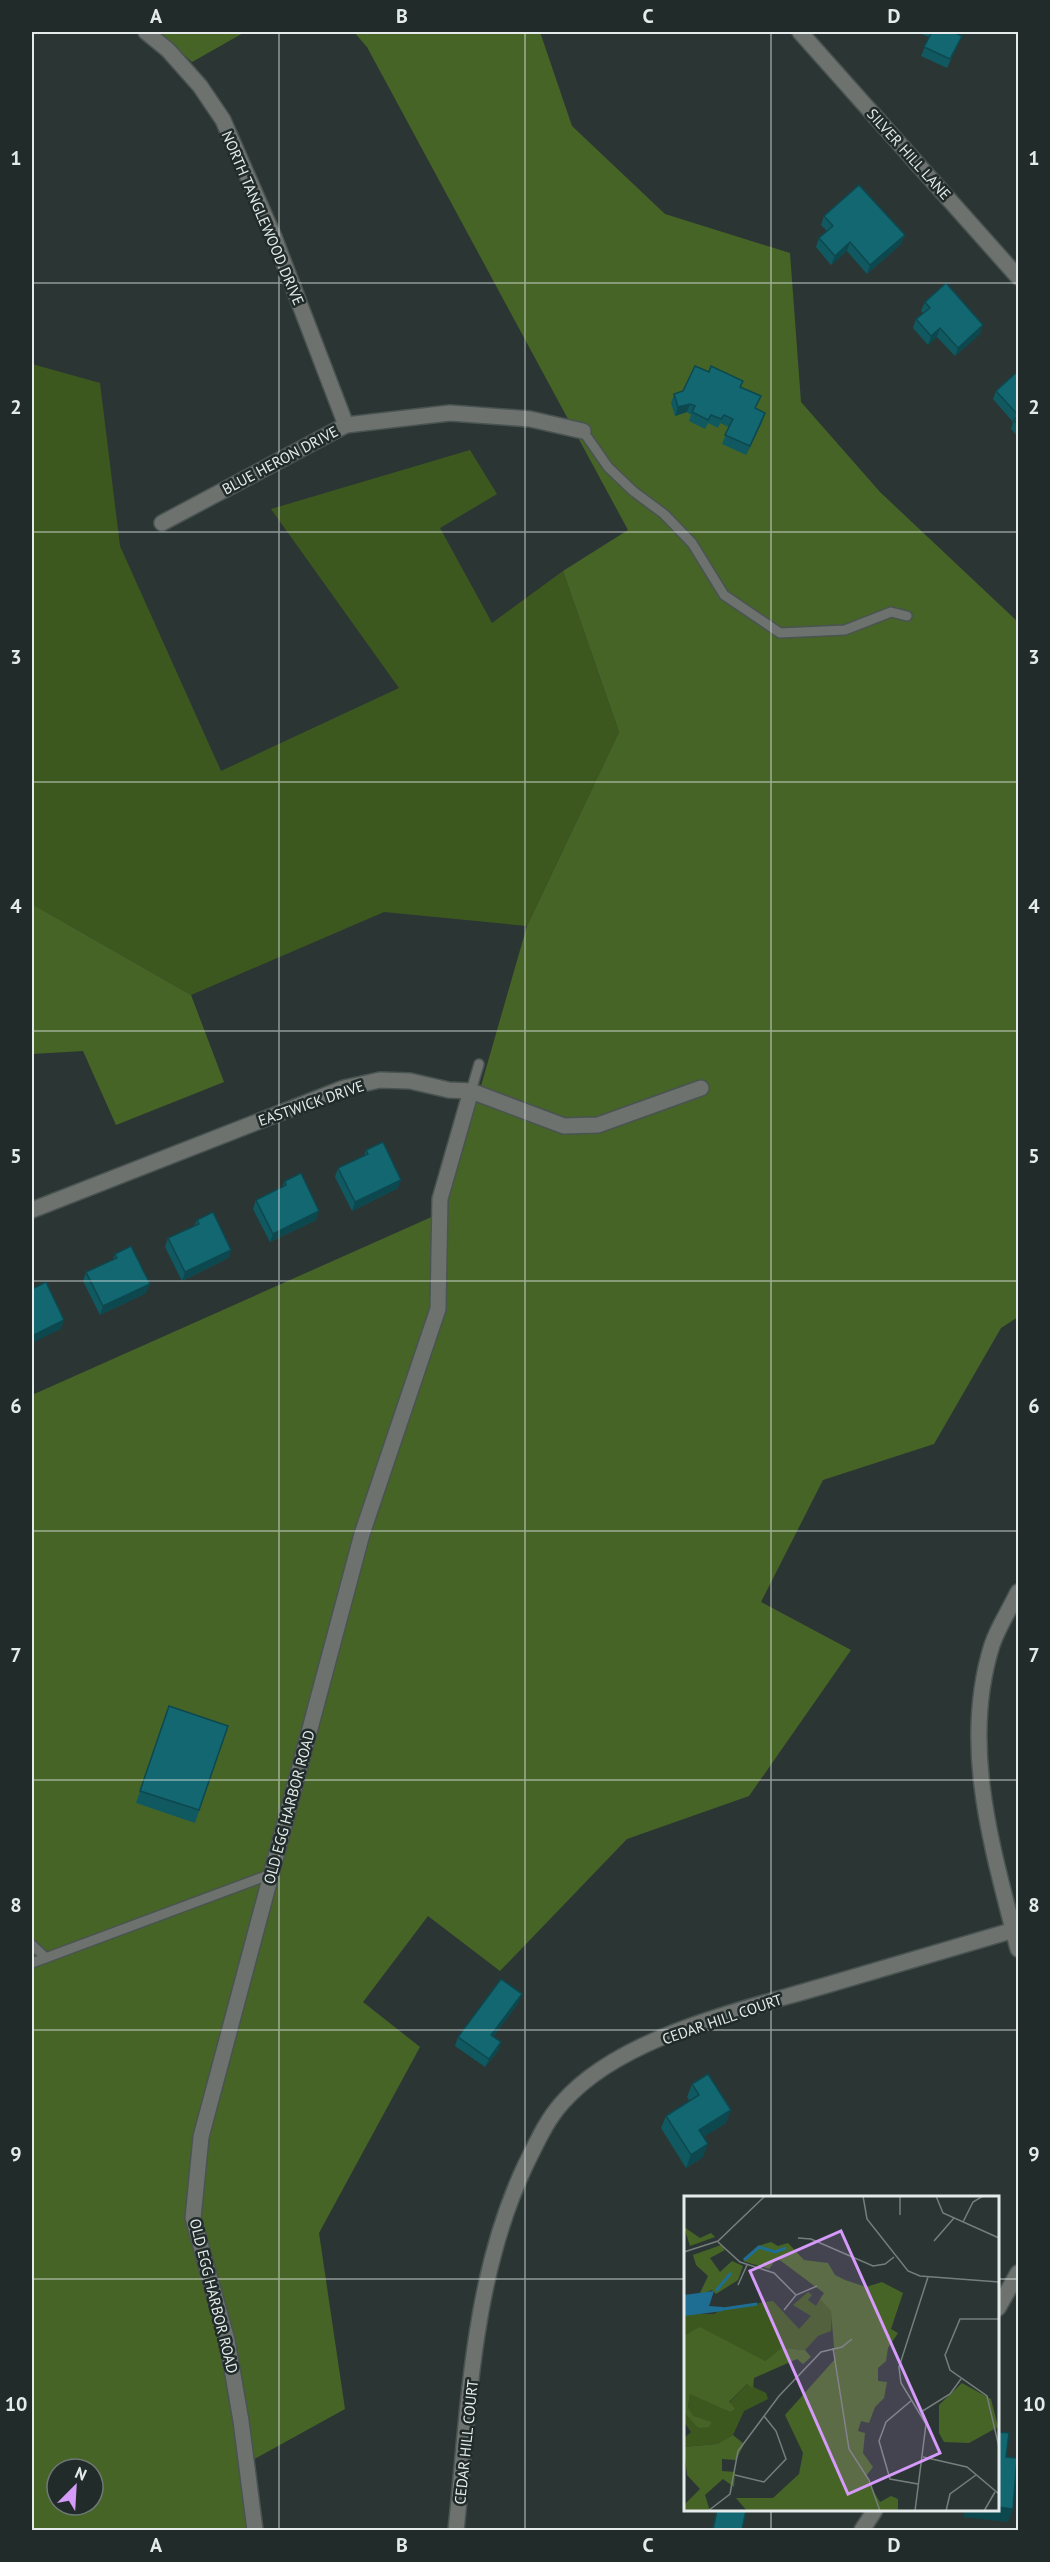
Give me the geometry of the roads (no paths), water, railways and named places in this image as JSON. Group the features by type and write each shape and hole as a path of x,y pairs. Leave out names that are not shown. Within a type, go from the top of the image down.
{"street":[{"name":"NORTH TANGLEWOOD DRIVE","path":"146,32 168,50 200,86 223,120 274,237 346,425"},
{"name":"SILVER HILL LANE","path":"800,32 1018,277"},
{"name":"BLUE HERON DRIVE","path":"162,523 346,425 450,413 530,419 583,431"},
{"name":"EASTWICK DRIVE","path":"32,1210 345,1088 390,1080 471,1091 564,1126 598,1125 701,1088"},
{"name":"OLD EGG HARBOR ROAD","path":"255,2530 241,2421 227,2340 193,2218 201,2137 362,1534 438,1310 440,1199 471,1091"},
{"path":"1018,1592 993,1643 983,1683 977,1725 982,1794 1018,1949"},
{"name":"CEDAR HILL COURT","path":"456,2530 477,2335 491,2259 515,2187 544,2127 562,2103 592,2075 665,2036 1014,1930"},
{"path":"999,2306 1018,2274"},
{"path":"865,2529 874,2511"}],"lane":[{"path":"583,431 608,467 664,514 692,543 724,595 780,633 845,630 891,612 907,616"},
{"path":"471,1091 479,1064"},
{"path":"32,1963 272,1874"},
{"path":"32,1945 46,1958"}]}
